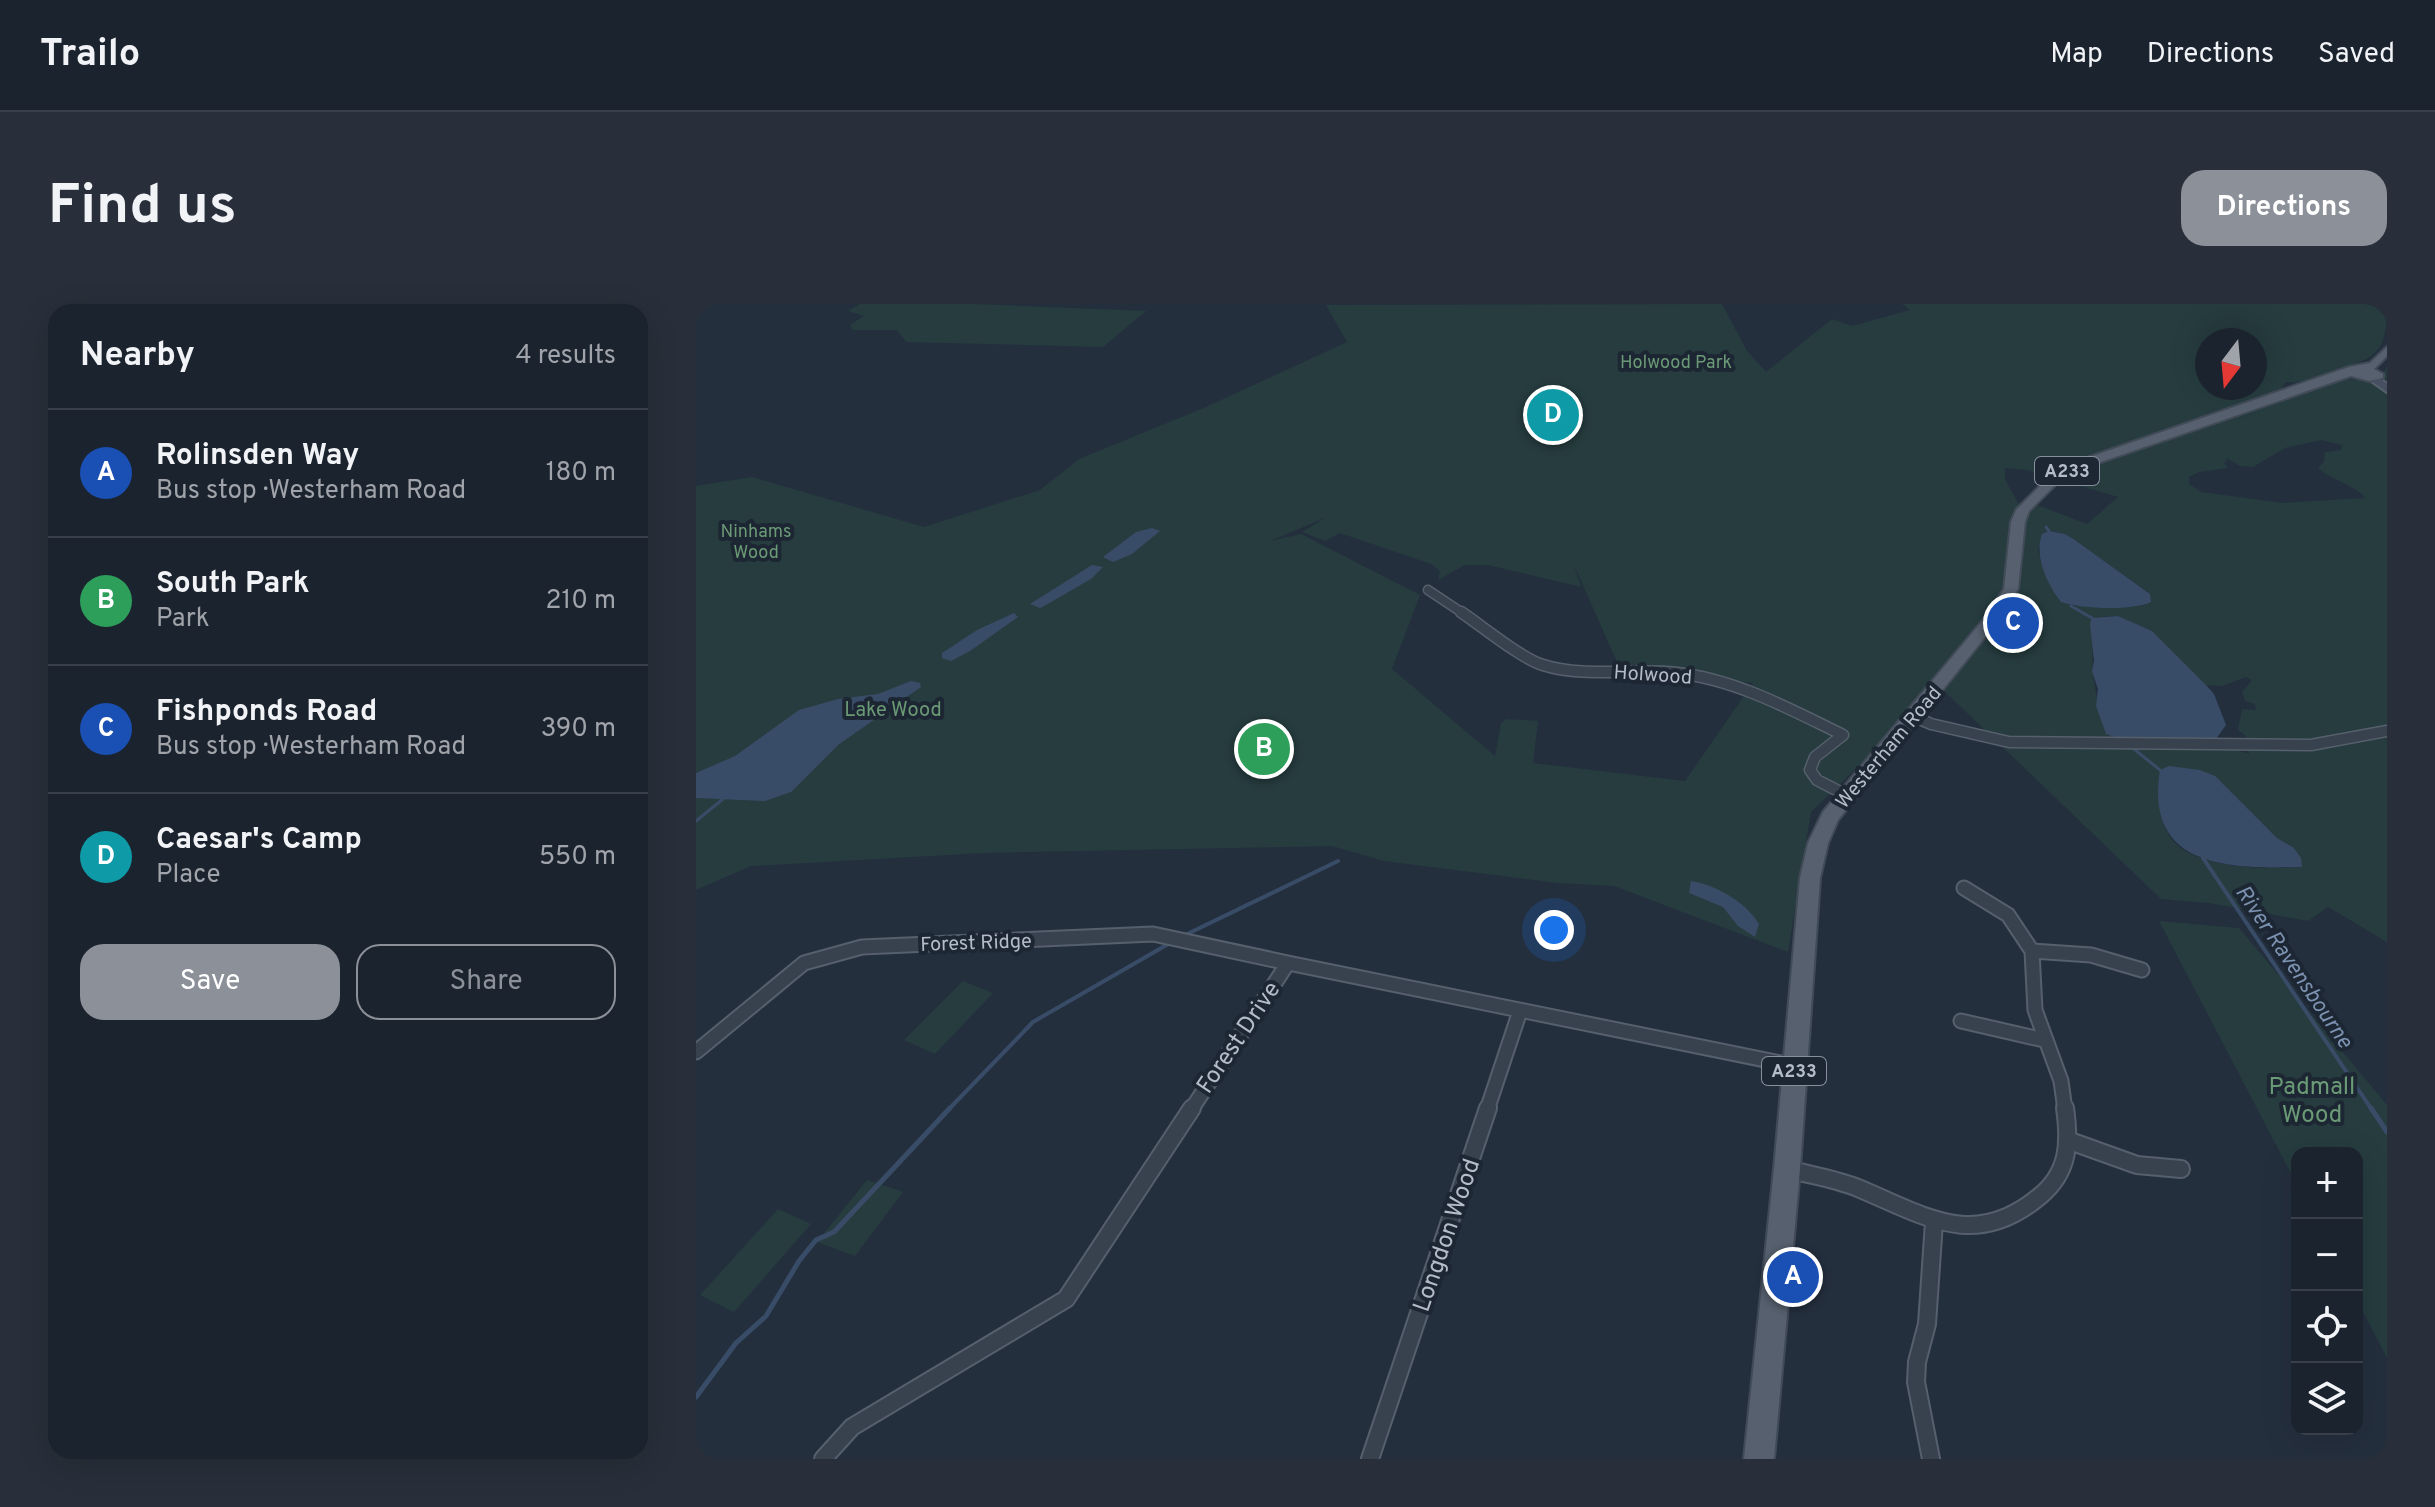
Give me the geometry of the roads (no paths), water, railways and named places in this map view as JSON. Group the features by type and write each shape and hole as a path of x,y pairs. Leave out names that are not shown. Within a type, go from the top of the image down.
{"main road":[{"path":"2387,350 2370,374 2387,389"},
{"name":"Westerham Road","path":"1759,1459 1787,1169 1810,878 1818,843 1830,817 1915,717 1994,616 2011,589 2018,522 2023,510 2045,485 2088,462 2351,372 2370,374"}],"street":[{"name":"Holwood","path":"1428,590 1541,665 1563,669 1678,673 1712,680 1825,724 1843,735 1815,757 1810,770 1817,780 1846,795"},
{"path":"1915,717 1931,724 2009,742 2311,745 2387,731"},
{"path":"1787,1169 1855,1187 1934,1222 1982,1225 2018,1215 2056,1183 2070,1141 2061,1081 2035,1010 2032,951 2008,915 1964,888"},
{"name":"Forest Ridge","path":"696,1052 804,963 862,947 1153,934 1288,963"},
{"path":"2032,951 2091,955 2142,970"},
{"name":"Forest Drive","path":"823,1459 852,1427 1066,1299 1288,963 1795,1066"},
{"name":"Longdon Wood","path":"1370,1459 1520,1011"},
{"path":"1961,1021 2044,1040"},
{"path":"2070,1141 2132,1166 2148,1170 2181,1169"},
{"path":"1931,1459 1916,1382 1917,1362 1927,1324 1934,1222"}],"water":[{"path":"1152,528 1160,531 1132,554 1113,562 1103,557 1136,532"},
{"path":"2049,531 2075,540 2150,594 2151,602 2132,607 2106,608 2061,602 2047,579 2041,561 2042,534"},
{"path":"1092,565 1103,567 1091,579 1040,608 1030,604"},
{"path":"1014,613 1018,617 970,651 951,661 942,658 942,653 977,630"},
{"path":"2118,616 2152,631 2214,694 2226,725 2216,739 2120,739 2106,734 2096,706 2098,689 2092,671 2094,661 2090,624 2092,618"},
{"path":"911,681 920,683 921,687 838,745 791,792 765,801 696,798 696,773 735,756 799,710 838,699 878,694"},
{"path":"2169,766 2200,770 2215,776 2277,838 2294,848 2301,858 2302,867 2221,863 2198,856 2179,844 2165,827 2159,802 2160,770"},
{"path":"1691,881 1720,891 1746,909 1759,924 1755,937 1738,926 1723,907 1689,893"}],"waterway":[{"path":"2046,527 2049,531"},
{"path":"2071,606 2092,618"},
{"path":"2129,745 2160,770"},
{"path":"696,821 723,799"},
{"name":"River Ravensbourne","path":"2203,858 2372,1110"},
{"path":"1181,937 1338,861"},
{"path":"948,1110 1033,1022 1170,943"},
{"path":"696,1397 736,1343 766,1316 799,1261 816,1240 834,1232 950,1108"},
{"name":"River Ravensbourne","path":"2371,1108 2387,1132"}],"place":[{"name":"Caesar's Camp","path":"1553,415"},
{"name":"Fishponds Road","path":"2013,623"},
{"name":"South Park","path":"1264,749"},
{"name":"Rolinsden Way","path":"1793,1277"}],"park label":[{"name":"Holwood Park","path":"1676,362"},
{"name":"Ninhams Wood","path":"756,541"},
{"name":"Lake Wood","path":"893,709"},
{"name":"Padmall Wood","path":"2312,1100"}]}
